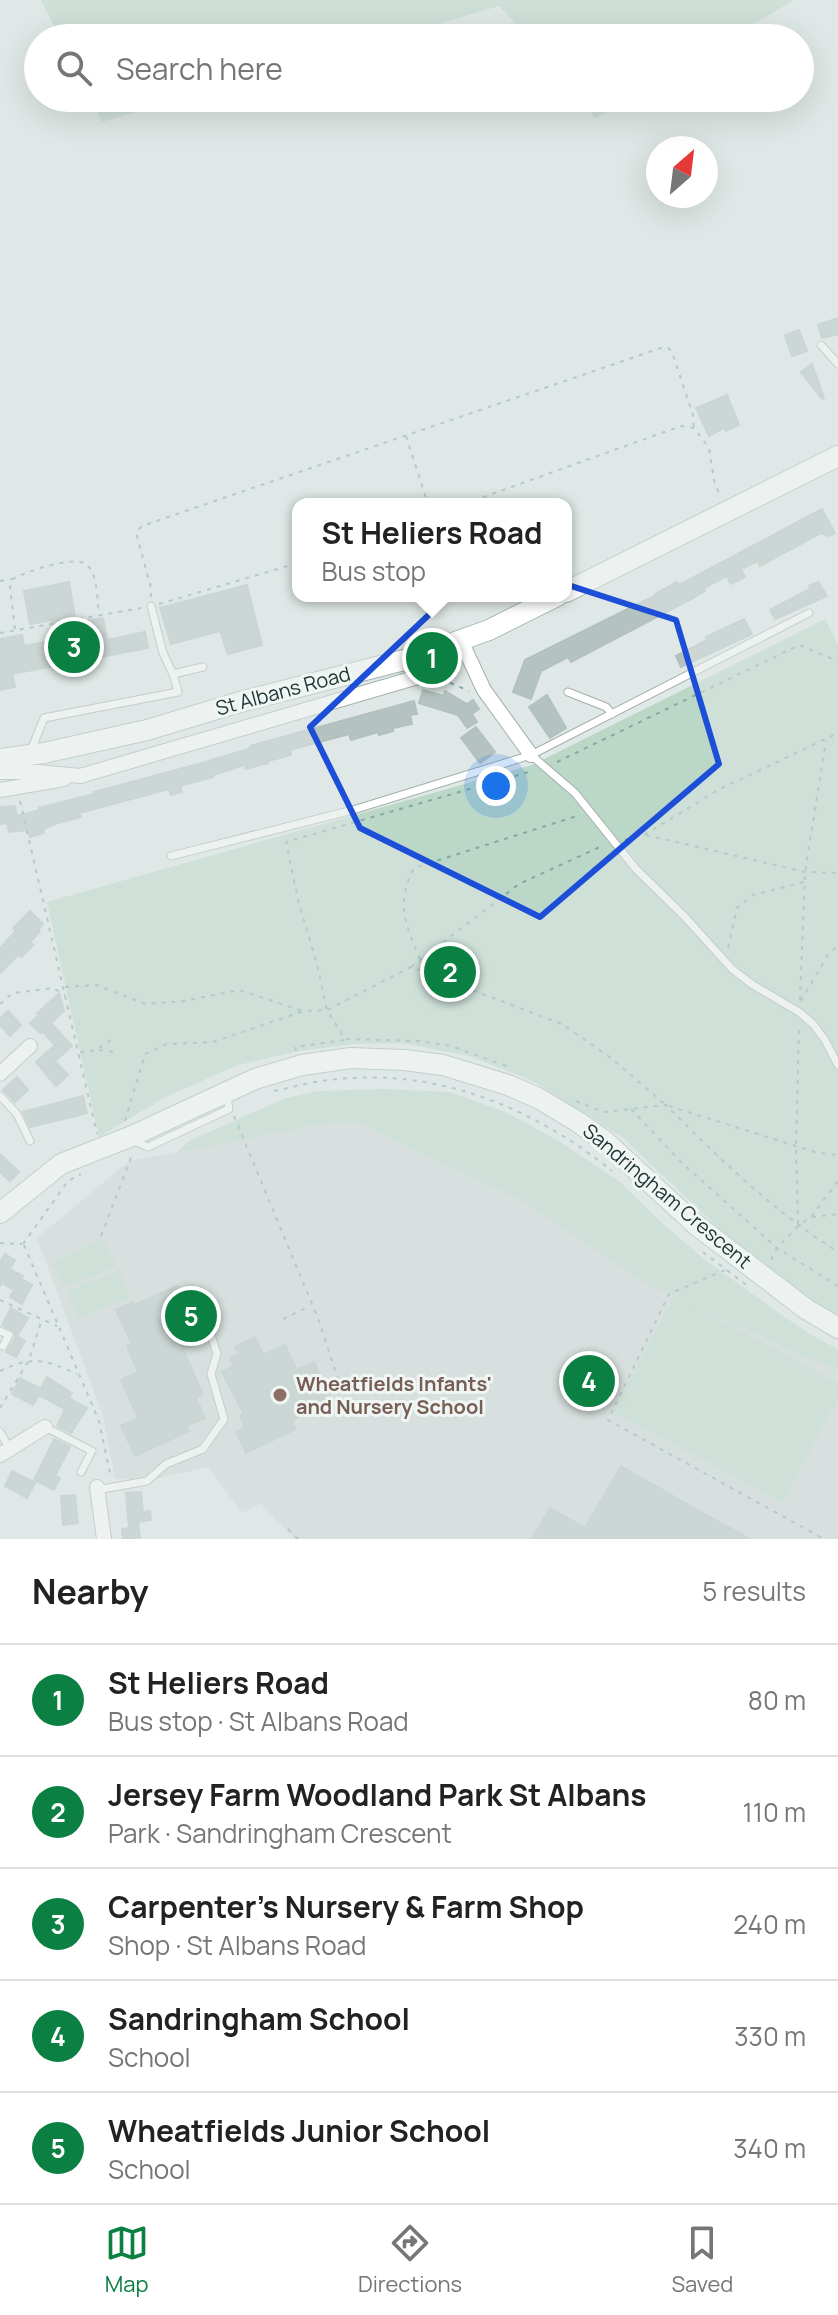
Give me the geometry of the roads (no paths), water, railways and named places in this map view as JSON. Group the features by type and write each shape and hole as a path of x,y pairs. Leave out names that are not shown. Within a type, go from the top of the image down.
{"street":[{"path":"572,589 838,456"},
{"name":"St Albans Road","path":"0,759 147,730 240,702 408,659 489,630 545,602"},
{"path":"461,641 484,690 531,755"},
{"path":"0,790 80,776 428,674"},
{"path":"0,772 80,776"},
{"path":"0,1074 30,1046"},
{"name":"Sandringham Crescent","path":"1,1211 61,1164 129,1138 255,1079 302,1065 351,1058 443,1065 508,1085 558,1109 598,1136 695,1224 806,1309 838,1328"},
{"path":"5,1452 45,1427"},
{"path":"102,1488 104,1539"}],"lane":[{"path":"821,345 838,364"},
{"path":"30,755 44,718 178,692 163,653 151,606"},
{"path":"171,856 353,810 531,755 809,613"},
{"path":"173,674 203,667"},
{"path":"568,692 606,707 612,714"},
{"path":"531,755 575,793 636,869 725,960 753,985 799,1012 825,1040 838,1065"},
{"path":"0,1096 17,1114 30,1141"},
{"path":"102,1488 147,1481 166,1464 203,1449 224,1419 211,1374 217,1354 208,1326"},
{"path":"0,1331 9,1335 3,1346"},
{"path":"45,1427 92,1451 81,1472"},
{"path":"0,1432 5,1452"}],"place":[{"name":"Carpenter's Nursery & Farm Shop","path":"74,647"},
{"name":"St Heliers Road","path":"432,658"},
{"name":"Jersey Farm Woodland Park St Albans","path":"450,972"},
{"name":"Wheatfields Junior School","path":"191,1316"},
{"name":"Sandringham School","path":"589,1381"},
{"name":"Wheatfields Infants' and Nursery School","path":"280,1395"}]}
